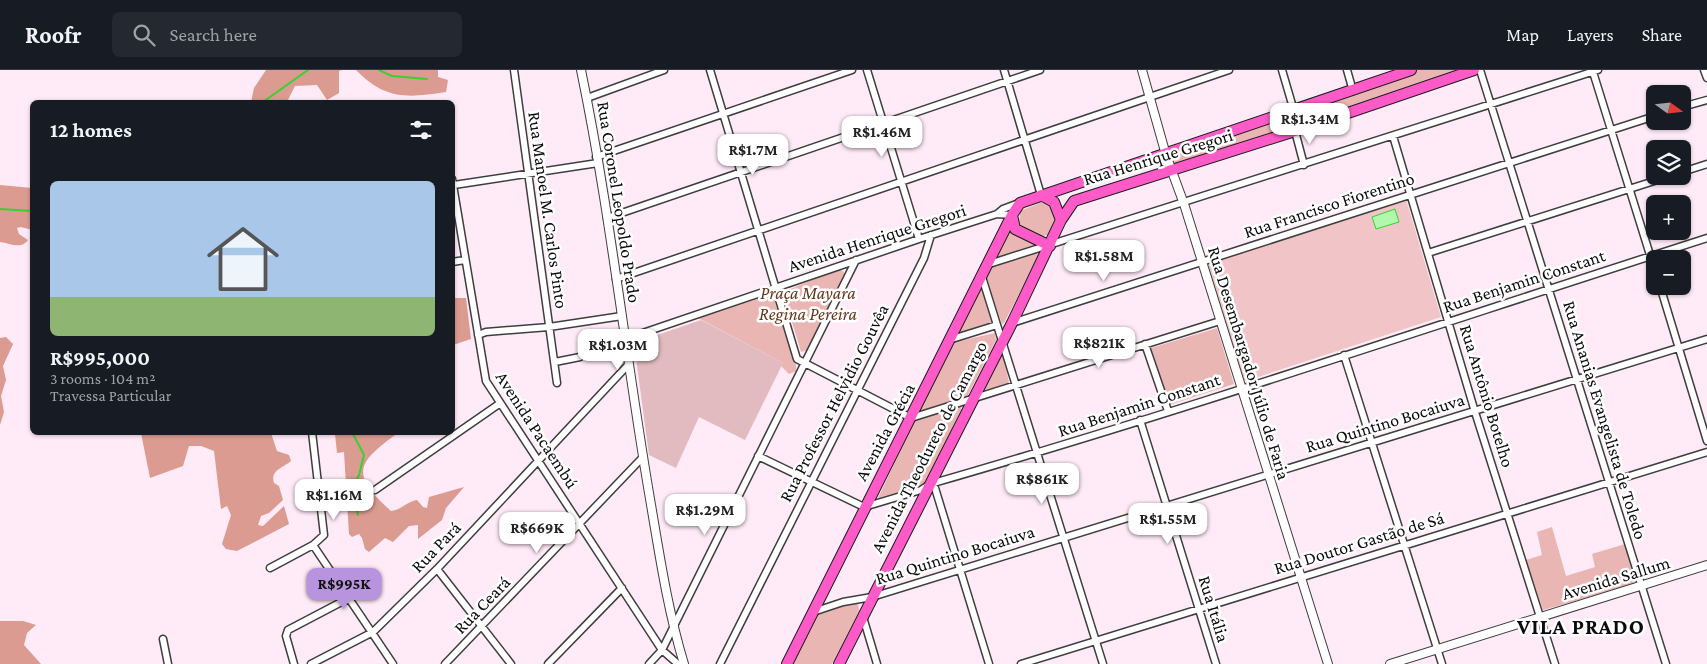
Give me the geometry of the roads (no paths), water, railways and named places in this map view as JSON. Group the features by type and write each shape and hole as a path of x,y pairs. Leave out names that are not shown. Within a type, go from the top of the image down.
{"main road":[{"name":"Rua Henrique Gregori","path":"1041,195 1166,155 1411,70"},
{"name":"Rua Henrique Gregori","path":"1061,220 1074,201 1295,131 1458,72 1474,70"},
{"path":"1041,195 1054,202 1061,220 1050,246 1015,229 1012,215 1020,203 1041,195"},
{"name":"Avenida Grécia","path":"787,664 864,507 952,339 1012,215"},
{"name":"Avenida Theodureto de Camargo","path":"838,664 1050,246"}],"street":[{"name":"Rua Manoel M. Carlos Pinto","path":"514,70 557,383"},
{"name":"Rua Coronel Leopoldo Prado","path":"581,70 607,218 628,365 672,625 684,664"},
{"path":"587,98 664,70"},
{"path":"710,70 797,359 803,364 911,418 1220,321"},
{"path":"455,182 529,174 597,160 852,70"},
{"path":"867,70 882,124 919,239"},
{"path":"1004,70 1041,195"},
{"path":"607,218 1040,70"},
{"name":"Rua Desembargador Júlio de Faria","path":"1142,70 1166,155 1184,204 1328,664"},
{"path":"616,278 758,232 901,181 1230,70"},
{"path":"1282,70 1294,111 1295,131 1304,165"},
{"path":"1347,70 1353,90"},
{"name":"Rua Ananias Evangelista de Toledo","path":"1480,70 1640,586 1666,664"},
{"path":"1704,70 1707,78"},
{"path":"988,264 1184,204 1596,71 1611,130 1648,250"},
{"path":"1691,104 1707,100"},
{"name":"Rua Francisco Fiorentino","path":"1012,323 1646,119"},
{"name":"Rua Antônio Botelho","path":"1393,136 1475,412 1555,664"},
{"path":"1691,169 1707,164"},
{"path":"1428,253 1646,184"},
{"path":"997,214 1002,209 1020,203"},
{"name":"Avenida Pacaembú","path":"455,208 483,373 499,404 662,650 678,664"},
{"path":"997,214 1012,215"},
{"name":"Avenida Henrique Gregori","path":"625,338 997,214"},
{"name":"Rua Professor Helvidio Gouvêa","path":"720,664 924,258 931,235"},
{"name":"Rua Benjamin Constant","path":"1669,250 1707,238"},
{"name":"Rua Benjamin Constant","path":"864,507 921,490 930,484 1037,453 1241,389 1646,257"},
{"path":"455,262 465,260"},
{"path":"649,664 662,650 672,625 856,260"},
{"path":"982,277 1103,664"},
{"path":"1663,295 1707,441"},
{"path":"478,335 486,332 549,327 622,316"},
{"path":"952,339 997,325"},
{"name":"Rua Quintino Bocaiuva","path":"813,612 850,600 872,597 959,568 1372,444 1707,339"},
{"path":"1145,344 1168,411"},
{"path":"1344,355 1442,664"},
{"path":"554,362 580,357"},
{"name":"Rua Pará","path":"311,664 373,632 437,569 628,365"},
{"path":"455,434 499,404"},
{"name":"Rua Itália","path":"1140,420 1216,664"},
{"path":"270,568 321,540 325,529 317,487 312,435"},
{"path":"444,435 447,440"},
{"path":"375,490 454,435"},
{"name":"Rua Doutor Gastão de Sá","path":"1021,664 1707,452"},
{"path":"758,456 864,507"},
{"name":"Rua Ceará","path":"445,664 643,457"},
{"path":"930,484 934,488 989,664"},
{"path":"313,545 393,664"},
{"name":"Avenida Sallum","path":"1390,664 1707,565"},
{"path":"437,569 511,664"},
{"path":"548,664 622,588"},
{"path":"294,664 286,636 291,629 349,598"},
{"path":"863,617 877,664"},
{"path":"163,639 168,664"}],"waterway":[{"path":"266,100 308,70"},
{"path":"379,70 392,76 427,79"},
{"path":"0,209 30,211"},
{"path":"354,435 364,455 359,475 352,489 358,515"}],"district":[{"name":"VILA PRADO","path":"1581,626"}],"park label":[{"name":"Praça Mayara Regina Pereira","path":"808,303"}]}
